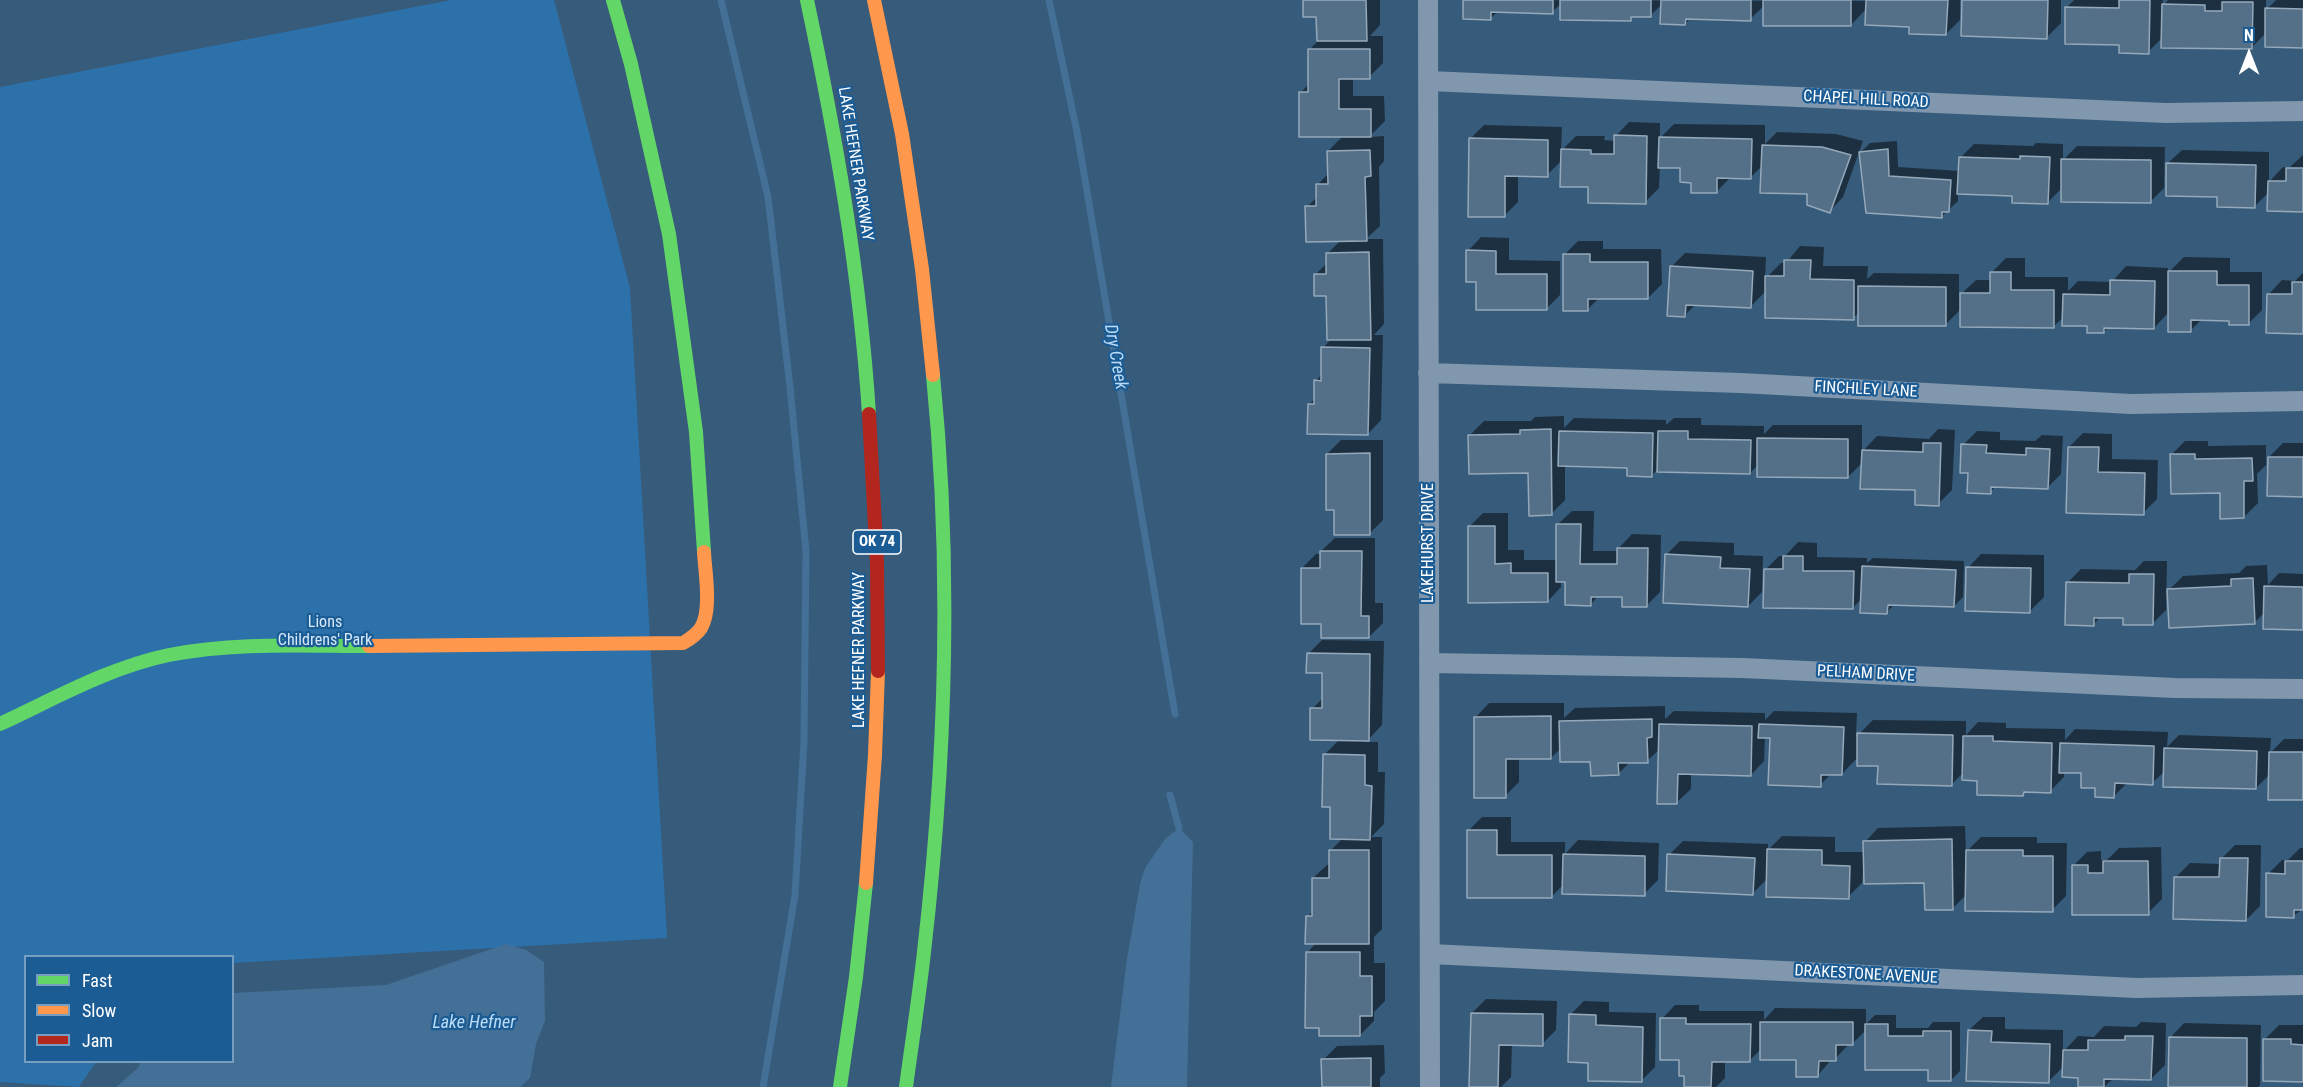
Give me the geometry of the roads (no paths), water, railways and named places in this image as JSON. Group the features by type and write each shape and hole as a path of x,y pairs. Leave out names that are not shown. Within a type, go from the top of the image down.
{"main road":[{"path":"0,724 123,668 170,655 242,647 683,643 699,633 706,617 706,599 696,432 669,234 631,64 613,0"},
{"name":"LAKE HEFNER PARKWAY","path":"807,0 841,172 855,274 867,372 877,546 879,644 876,743 863,922 840,1087"},
{"path":"874,0 902,138 916,227 935,399 943,565 942,731 936,837 919,1007 906,1087"}],"street":[{"name":"LAKEHURST DRIVE","path":"1428,0 1430,1087"},
{"name":"CHAPEL HILL ROAD","path":"1429,81 2166,113 2303,111"},
{"name":"FINCHLEY LANE","path":"1428,372 1741,384 2131,404 2303,402"},
{"name":"PELHAM DRIVE","path":"1429,663 1742,668 2175,688 2303,689"},
{"name":"DRAKESTONE AVENUE","path":"1430,954 2136,988 2303,986"}],"water":[{"path":"1179,828 1193,842 1187,1087 1111,1087 1127,959 1140,884 1145,868 1165,839"},
{"name":"Lake Hefner","path":"506,944 526,950 544,962 545,1021 536,1044 530,1078 520,1087 116,1087 139,1067 140,1063 234,1063 234,993 386,985"}],"waterway":[{"path":"721,0 768,197 806,551 804,742 795,895 763,1087"},
{"name":"Dry Creek","path":"1049,0 1077,132 1175,714"},
{"name":"Dry Creek","path":"1170,795 1179,828"}],"park label":[{"name":"Lions Childrens' Park","path":"325,632"}]}
